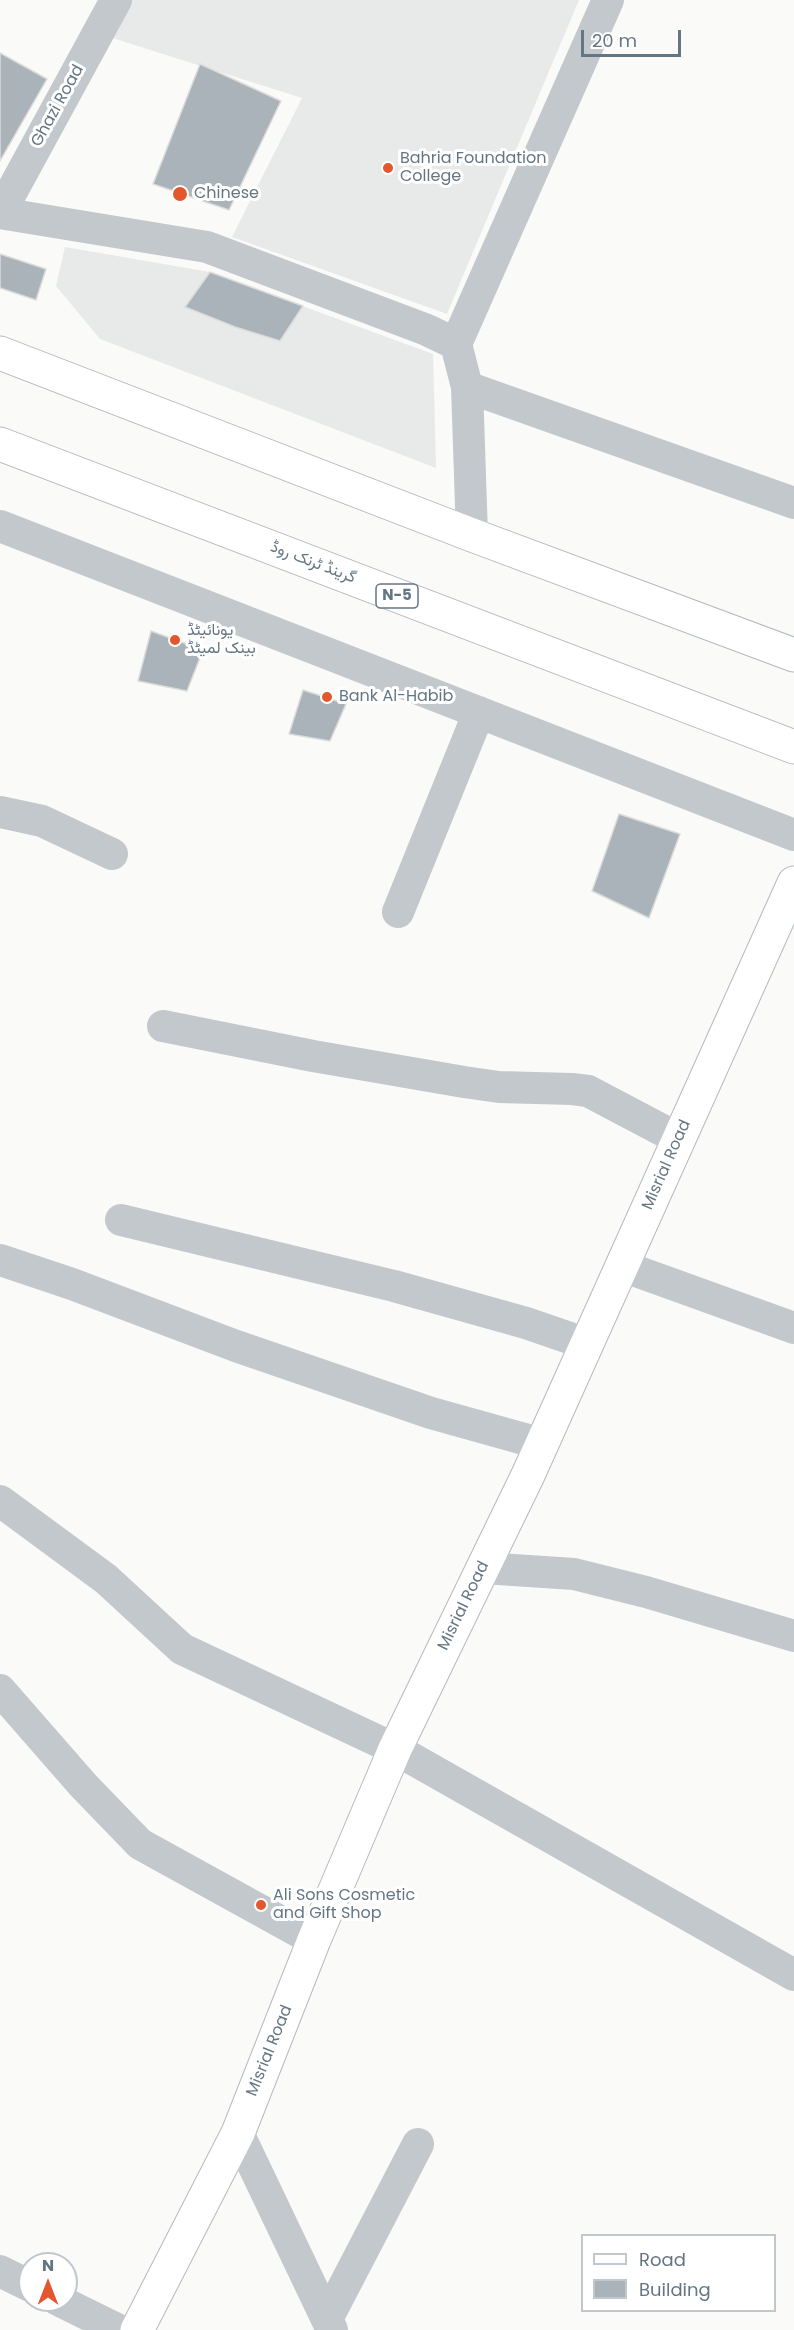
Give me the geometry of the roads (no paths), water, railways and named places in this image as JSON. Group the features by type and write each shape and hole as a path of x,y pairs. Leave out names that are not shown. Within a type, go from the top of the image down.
{"main road":[{"path":"0,353 472,535 792,653"},
{"name":"گرینڈ ٹرنک روڈ","path":"0,444 794,747"},
{"name":"Misrial Road","path":"137,2330 238,2133 314,1940 395,1749 542,1443 794,883"}],"street":[{"name":"Ghazi Road","path":"0,213 116,0"},
{"path":"472,535 467,387 456,344 608,0"},
{"path":"0,213 207,247 427,330 456,344"},
{"path":"467,387 794,503"},
{"path":"0,526 794,835"},
{"path":"398,912 479,712"},
{"path":"0,812 42,821 112,854"},
{"path":"163,1026 313,1056 464,1082 499,1087 588,1091 679,1139"},
{"path":"121,1220 394,1286 526,1323 587,1344"},
{"path":"0,1260 72,1284 236,1346 431,1413 542,1443"},
{"path":"622,1266 794,1328"},
{"path":"2,1510 106,1579 182,1648 395,1749 794,1975"},
{"path":"483,1568 574,1574 646,1592 794,1636"},
{"path":"0,1690 83,1785 140,1844 314,1940"},
{"path":"238,2133 329,2325"},
{"path":"329,2325 418,2144"},
{"path":"0,2271 18,2280"},
{"path":"78,2310 119,2330"}],"place":[{"name":"Bahria Foundation College","path":"388,168"},
{"name":"Chinese","path":"180,194"},
{"name":"یونائیٹڈ بینک لمیٹڈ","path":"175,640"},
{"name":"Bank Al-Habib","path":"327,697"},
{"name":"Ali Sons Cosmetic and Gift Shop","path":"261,1905"}]}
